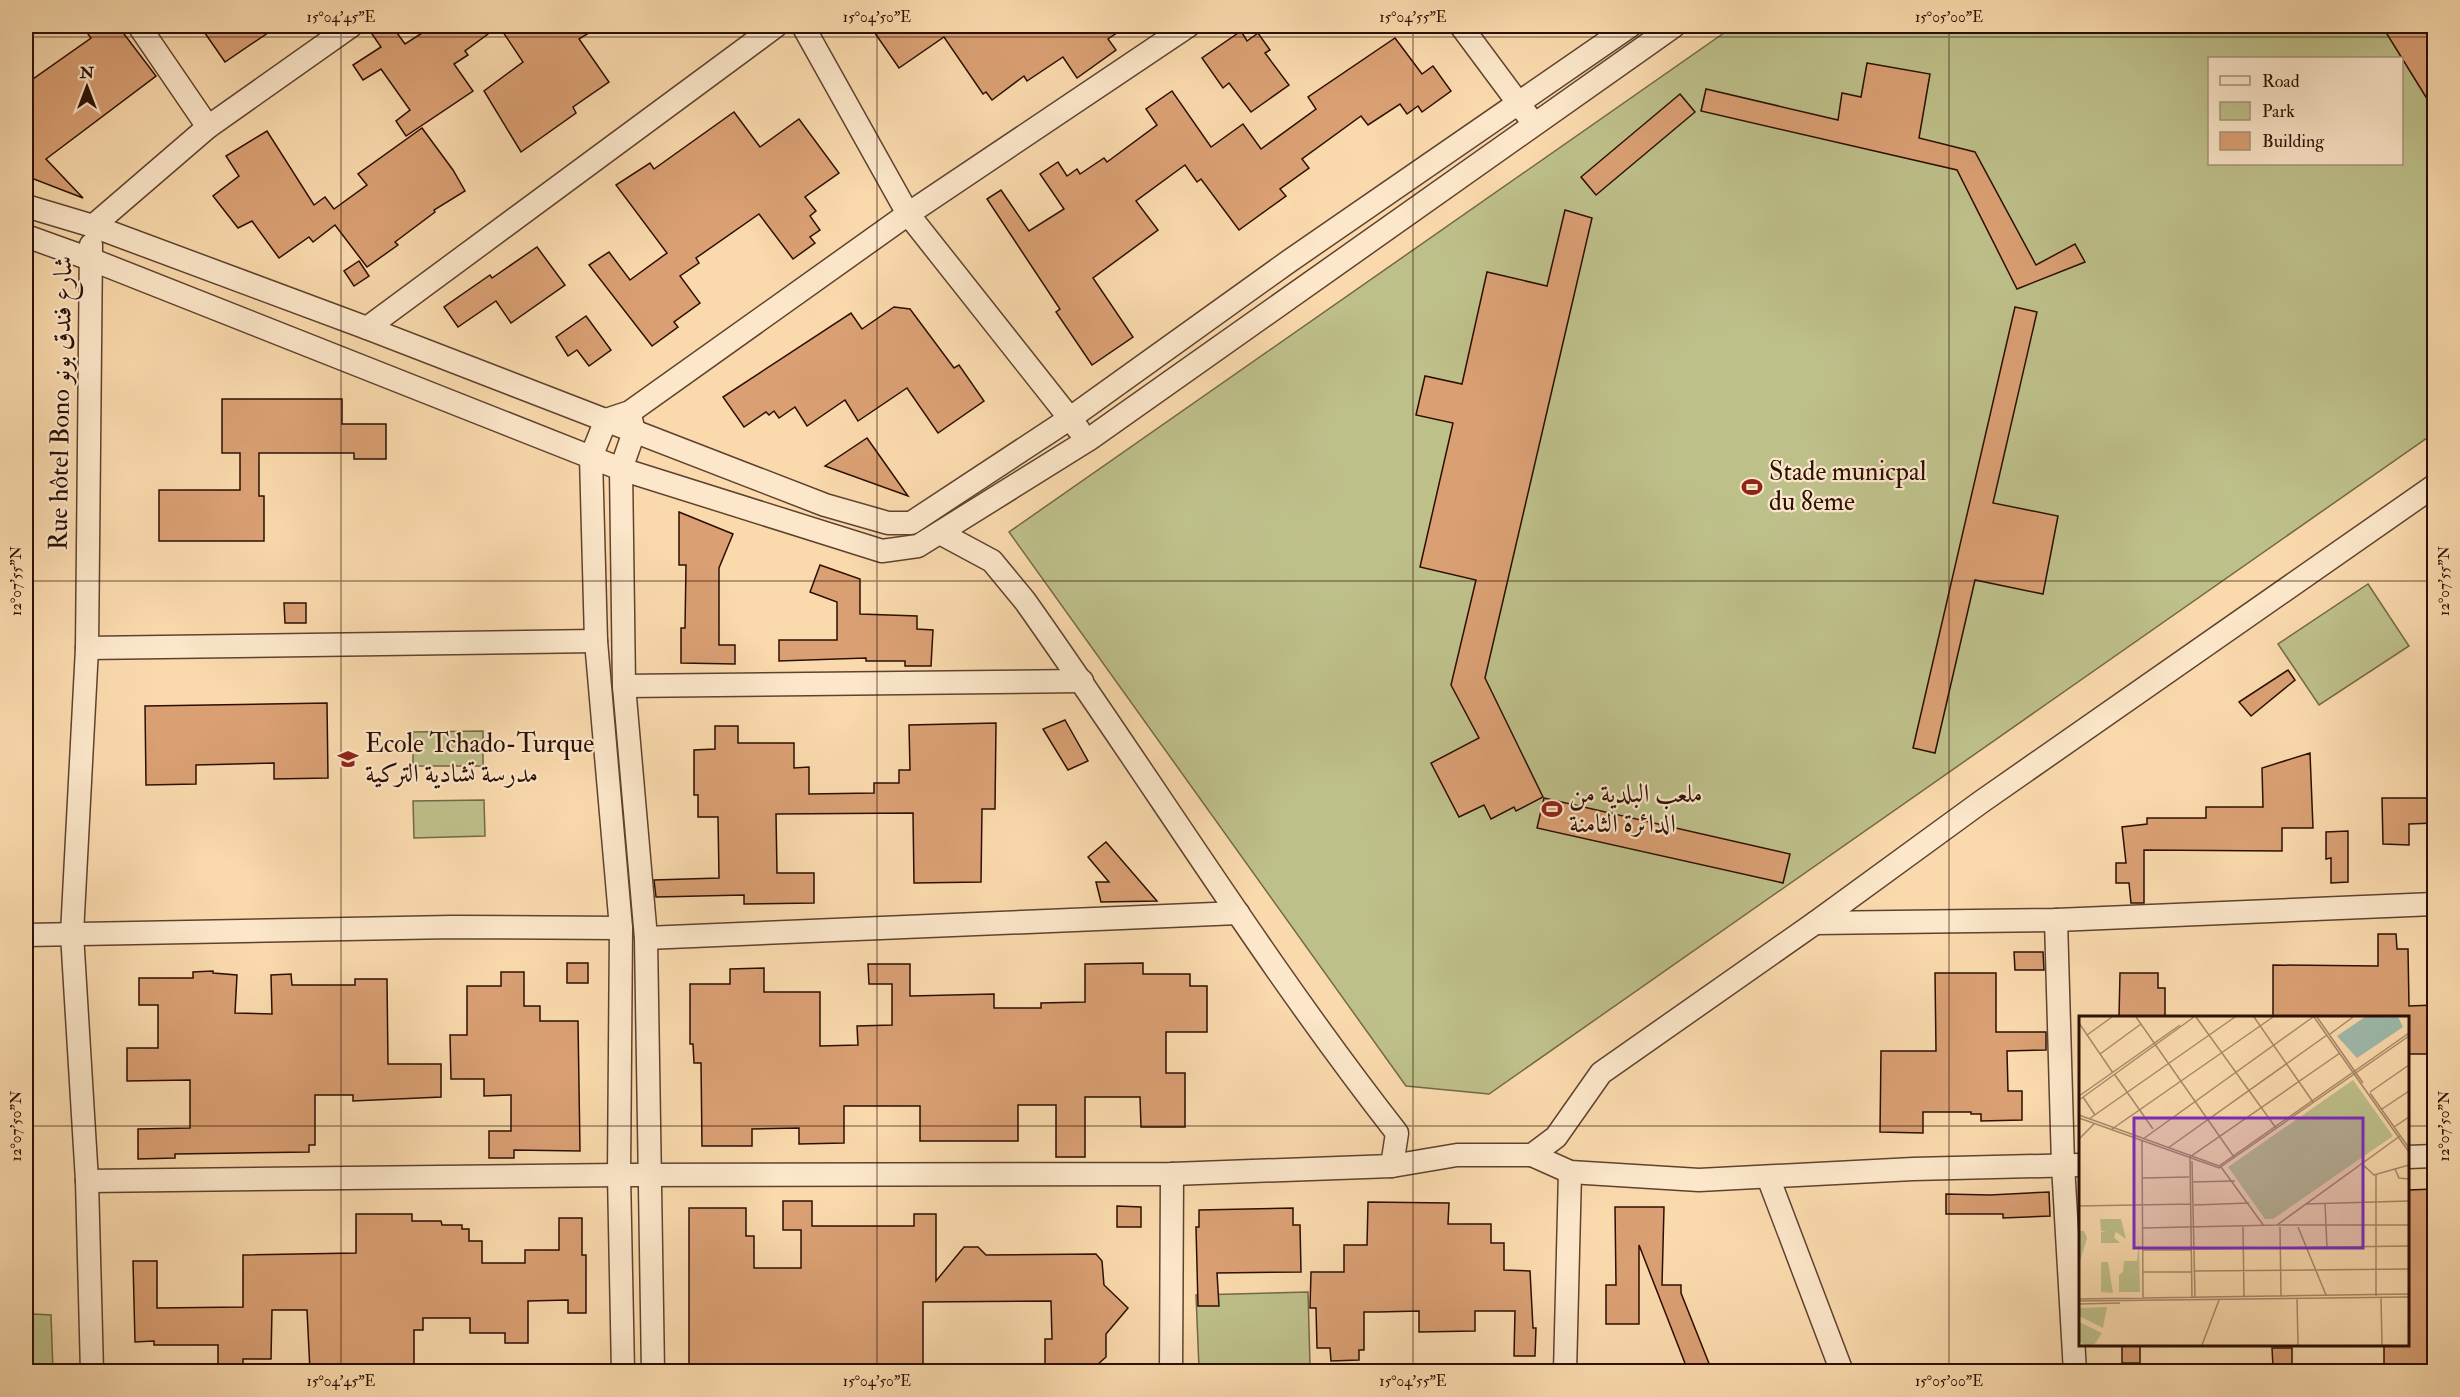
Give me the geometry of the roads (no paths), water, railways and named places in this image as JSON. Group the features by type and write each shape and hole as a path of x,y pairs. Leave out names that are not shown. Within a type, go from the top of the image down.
{"street":[{"path":"139,26 208,126"},
{"path":"93,226 208,126 351,26"},
{"path":"367,328 776,26"},
{"path":"803,26 908,214 1088,440"},
{"path":"653,1371 646,938 624,686 621,469 632,422 908,214 1188,26"},
{"path":"1461,26 1518,104 1535,123"},
{"path":"26,206 93,226 606,420 632,422 825,505 888,523 911,523 1069,419 1288,262 1630,26"},
{"path":"26,236 90,259 621,469 882,551 918,546 1088,440 1674,26"},
{"name":"Rue hôtel Bono شارع فندق بونو","path":"92,1371 87,1181 72,934 87,648 90,259 93,226"},
{"path":"606,420 591,457 596,641 621,928 619,1175 623,1371"},
{"path":"1532,1155 1556,1137 1600,1073 1981,802 2434,486"},
{"path":"940,533 992,561 1025,601 1082,681 1238,913 1355,1079 1397,1133 1392,1166"},
{"path":"87,648 596,641"},
{"path":"624,686 1082,681"},
{"path":"1815,922 2056,920 2434,904"},
{"path":"646,938 1238,913"},
{"path":"2056,920 2072,1165 2075,1371"},
{"path":"26,935 452,927 621,928"},
{"path":"87,1181 619,1175 1172,1173 1392,1166 1457,1155 1532,1155 1570,1172 1699,1180 1913,1169 2072,1165"},
{"path":"2409,1157 2434,1156"},
{"path":"1565,1371 1570,1172"},
{"path":"1171,1371 1172,1173"},
{"path":"1768,1177 1842,1371"}],"place":[{"name":"Stade municpal du 8eme","path":"1752,487"},
{"name":"Ecole Tchado-Turque مدرسة تشادية التركية","path":"348,759"},
{"name":"ملعب البلدية من الدائرة الثامنة","path":"1552,809"}]}
